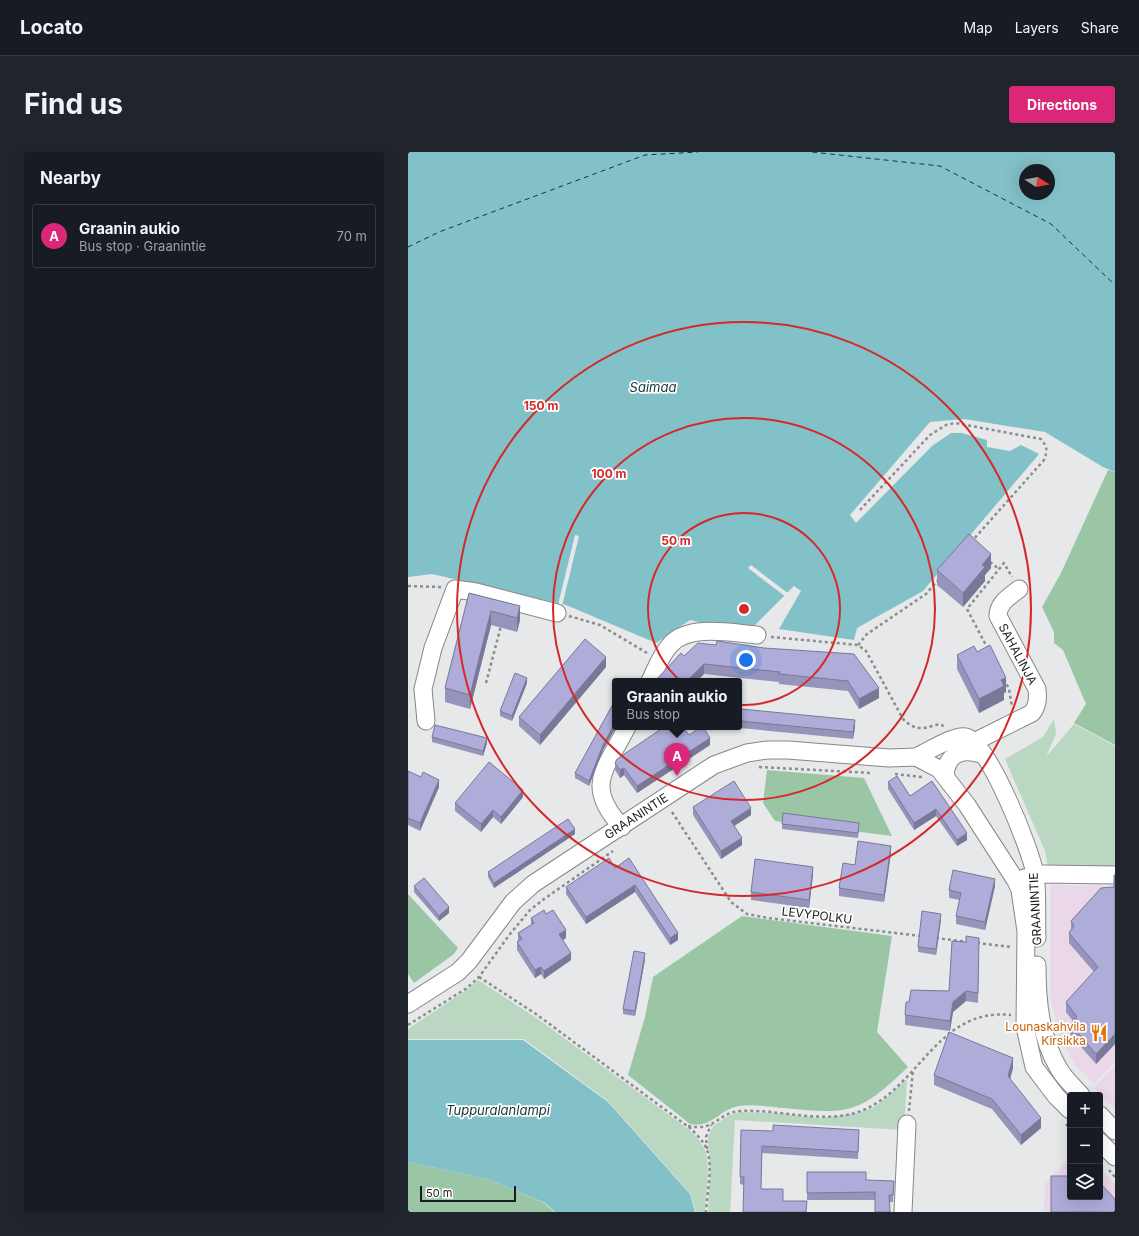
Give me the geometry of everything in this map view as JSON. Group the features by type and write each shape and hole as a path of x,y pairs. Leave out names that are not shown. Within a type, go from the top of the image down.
{"street":[{"path":"426,721 423,689 433,648 455,589 476,592 558,613"},
{"name":"SAHALINJA","path":"980,748 1032,713 1038,699 1036,689 998,616 998,609 1002,603 1019,589"},
{"path":"651,678 670,644 686,633 712,632 757,636"},
{"path":"622,827 607,809 600,786 603,772 625,730"},
{"name":"GRAANINTIE","path":"916,758 952,739 963,736 980,748 1015,815 1035,875 1037,986 1043,1033 1059,1070 1079,1092"},
{"path":"945,775 946,767 956,754 975,752 980,748"},
{"name":"GRAANINTIE","path":"408,1004 458,972 469,961 514,902 533,884 622,827 714,765 747,753 767,750 788,750 889,758 916,758 939,769 945,775 967,805 1016,881 1023,906 1026,931 1025,1027 1034,1068 1056,1096 1067,1107"},
{"path":"1016,881 1035,875 1115,875"},
{"path":"1103,1118 1115,1131"},
{"path":"903,1212 907,1124"},
{"path":"1103,1145 1115,1157"}],"path":[{"path":"860,510 930,435 946,425 955,423 976,426 1041,439 1048,451 1044,460 969,543"},
{"path":"987,559 999,569"},
{"path":"858,645 866,634 926,594 940,577"},
{"path":"408,586 431,585 455,589"},
{"path":"558,613 600,626 660,660"},
{"path":"486,683 502,623"},
{"path":"757,636 858,645 866,651 903,719 910,725 923,729 941,724 947,730"},
{"path":"753,768 875,773"},
{"path":"888,773 924,777 928,779"},
{"path":"666,816 678,808"},
{"name":"LEVYPOLKU","path":"672,812 731,902 747,914 768,918 926,937"},
{"path":"408,1025 467,988 479,977 510,934 530,910 619,846"},
{"path":"934,938 1012,947 1012,940"},
{"path":"479,977 536,1014 688,1126 700,1138 707,1150"},
{"path":"706,1212 709,1174 706,1137 708,1129 712,1125 729,1114 740,1111 820,1116 842,1115 858,1112 873,1105 886,1096 946,1035 963,1024 979,1016 995,1013 1012,1015"},
{"path":"907,1124 914,1069"},
{"path":"688,1126 697,1128 712,1125"}],"shaded area":[{"path":"1050,885 1115,886 1115,1062 1094,1084 1075,1065 1058,1033 1050,992"},
{"path":"1115,1065 1115,1109 1103,1097 1103,1092 1098,1092 1094,1088"},
{"path":"1067,1161 1067,1200 1103,1200 1103,1171 1115,1184 1115,1212 1044,1212 1045,1184"}],"green space":[{"path":"1108,470 1115,472 1115,745 1074,723 1086,704 1063,650 1054,643 1054,632 1042,607 1061,573"},
{"path":"1054,719 1056,734 1046,757 1074,724 1115,746 1115,867 1048,867 1045,851 1005,759 1043,737"},
{"path":"767,770 864,778 892,836 775,821 763,803"},
{"path":"408,894 458,948 454,954 414,983 408,974"},
{"path":"742,916 892,936 877,1032 908,1067 878,1094 853,1107 825,1111 744,1105 732,1108 704,1124 697,1125 690,1124 628,1075 645,1017 653,977"},
{"path":"478,980 535,1017 695,1135 705,1150 708,1164 705,1212 696,1212 690,1193 608,1101 524,1039 408,1039 408,1029 468,989"},
{"path":"907,1079 904,1130 735,1120 730,1212 708,1212 710,1174 708,1137 713,1126 730,1115 740,1112 775,1113 820,1118 858,1113 874,1107"},
{"path":"408,1162 488,1179 544,1203 554,1212 408,1212"}],"water":[{"name":"Saimaa","path":"408,152 1115,152 1115,472 1103,467 1045,432 964,419 930,422 850,515 856,523 932,446 951,433 962,433 987,440 987,447 1010,451 1021,445 1039,454 923,591 857,628 854,640 779,629 801,591 794,586 752,628 734,631 690,620 656,643 566,605 432,574 408,577"},
{"name":"Tuppuralanlampi","path":"408,1040 523,1040 608,1102 690,1194 695,1212 555,1212 545,1203 488,1179 408,1162"}],"pier":[{"path":"575,535 579,536 562,606 558,605"},
{"path":"751,565 789,594 786,597 748,568"}],"building":[{"path":"969,534 991,554 982,565 985,567 963,593 937,570"},
{"path":"469,593 520,606 517,618 491,611 470,695 445,688"},
{"path":"585,639 606,657 540,735 519,717"},
{"path":"717,641 764,648 854,654 879,688 859,699 848,681 704,664 690,678 658,678 681,653 684,656 698,643 716,645"},
{"path":"990,645 1006,678 1001,680 1004,686 979,699 957,655 974,646 977,652"},
{"path":"515,673 527,678 512,716 500,711"},
{"path":"612,706 612,728 603,745 589,781 575,773"},
{"path":"742,709 855,720 853,732 742,721"},
{"path":"435,725 487,738 483,751 432,737"},
{"path":"660,730 685,730 689,735 696,730 705,730 710,738 637,786 624,768 620,770 615,763 617,759"},
{"path":"489,762 523,790 501,817 493,810 481,824 455,803"},
{"path":"408,771 421,777 423,772 439,780 420,823 408,818"},
{"path":"897,776 910,796 932,781 967,833 957,840 936,809 914,823 888,782"},
{"path":"734,781 751,808 731,821 742,838 721,851 693,807"},
{"path":"783,813 859,823 858,833 782,824"},
{"path":"568,819 575,829 494,883 488,872"},
{"path":"858,841 891,846 884,895 839,888 843,863 855,865"},
{"path":"609,858 615,868 629,858 678,933 670,938 635,885 586,917 566,887"},
{"path":"755,859 813,867 809,900 751,892"},
{"path":"953,870 995,879 985,922 956,916 961,893 949,890"},
{"path":"1114,875 1115,1034 1096,1054 1070,1024 1077,1017 1066,1002 1098,967 1069,933 1074,926 1071,921 1101,888 1114,887"},
{"path":"424,878 449,907 439,916 414,886"},
{"path":"544,910 546,914 553,910 566,930 559,934 571,953 544,971 541,967 535,970 517,942 522,939 518,933 534,923 531,918"},
{"path":"922,911 941,914 936,949 918,947"},
{"path":"966,936 979,938 978,993 966,991 953,1002 950,1021 905,1015 906,1002 909,1002 911,990 949,991 952,941 966,942"},
{"path":"634,951 645,953 635,1011 623,1009"},
{"path":"949,1032 1013,1058 1008,1076 1041,1118 1021,1135 992,1099 934,1075"},
{"path":"773,1125 859,1130 858,1152 762,1146 761,1189 783,1189 783,1201 807,1201 806,1212 743,1212 744,1177 740,1177 741,1130 773,1131"},
{"path":"807,1172 866,1172 866,1180 894,1181 893,1195 889,1195 890,1212 875,1212 875,1192 807,1193"},
{"path":"1051,1176 1067,1176 1067,1200 1103,1200 1103,1186 1115,1199 1115,1212 1051,1212"}],"ferry route":[{"path":"408,247 439,232 645,155 698,152"},
{"path":"812,152 940,166 1051,224 1115,285"}],"place":[{"name":"Graanin aukio","path":"677,776"},
{"name":"Lounaskahvila Kirsikka","path":"1099,1033"}]}
